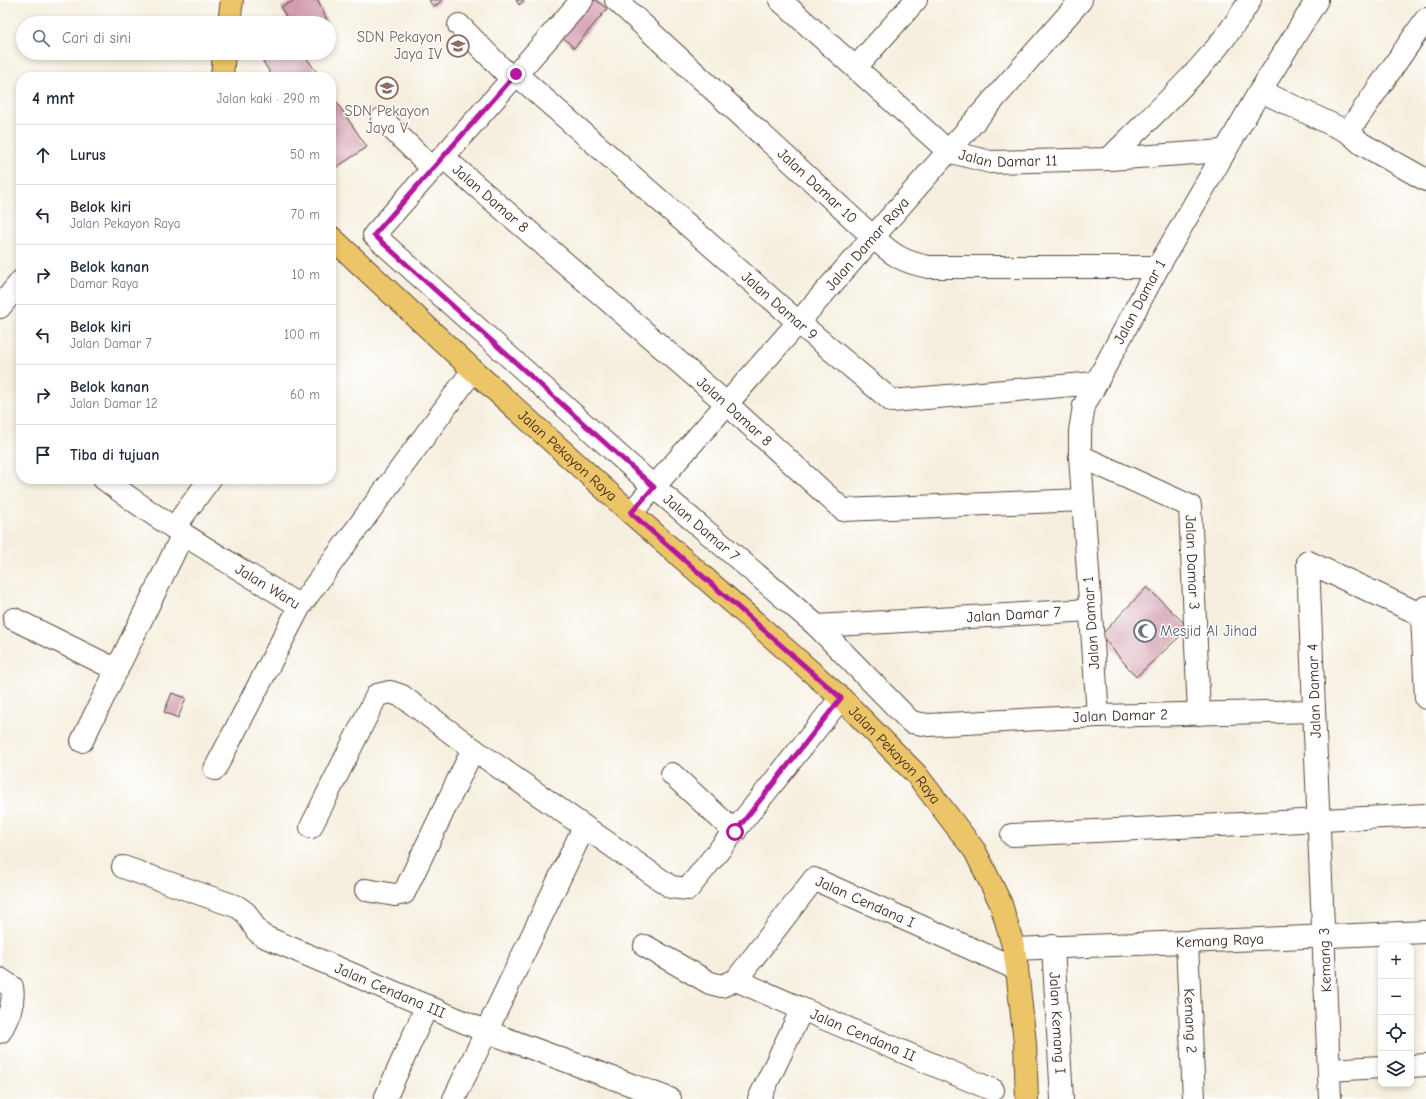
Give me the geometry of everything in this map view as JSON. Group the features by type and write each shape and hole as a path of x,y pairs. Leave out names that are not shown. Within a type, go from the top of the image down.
{"main road":[{"path":"230,16 232,0"},
{"path":"222,72 223,60"},
{"name":"Jalan Pekayon Raya","path":"336,242 473,370 631,513 841,698 916,774 974,851 1001,904 1015,959 1025,1043 1027,1099"}],"street":[{"path":"437,163 582,0"},
{"name":"Jalan Damar 10","path":"616,0 873,237 893,254 910,263 929,267 1158,267"},
{"name":"Jalan Damar 11","path":"780,0 948,151 990,162 1109,159 1224,151"},
{"path":"856,67 916,0"},
{"name":"Jalan Damar Raya","path":"631,513 1080,0"},
{"path":"1109,159 1200,66 1239,19 1250,0"},
{"name":"Jalan Damar 1","path":"1098,716 1080,456 1080,431 1084,406 1158,267 1224,151 1256,96 1317,0"},
{"path":"1348,132 1426,20"},
{"name":"Jalan Damar 9","path":"459,25 514,76 798,322 892,401 1095,383"},
{"path":"1256,96 1267,94 1348,132 1362,144 1426,180"},
{"name":"Jalan Damar 8","path":"382,119 727,404 843,510 1083,500"},
{"name":"Jalan Damar 7","path":"437,163 374,235 654,487 817,626 911,722 928,725"},
{"path":"9,305 16,291"},
{"name":"Jalan Waru","path":"111,484 178,531 300,606 473,370"},
{"name":"Jalan Damar 3","path":"1080,456 1190,506 1199,714"},
{"path":"82,741 117,670 178,531 207,484"},
{"name":"Jalan Damar 4","path":"1319,821 1308,562 1424,611"},
{"path":"215,769 300,606"},
{"name":"Jalan Damar 7","path":"817,626 1090,610"},
{"path":"1424,611 1426,698"},
{"path":"14,619 117,670"},
{"path":"311,827 377,695 390,692 402,696 473,749 671,887 688,889 841,698"},
{"name":"Jalan Damar 2","path":"928,725 1098,716 1314,711"},
{"path":"366,890 395,895 404,893 473,749"},
{"path":"672,774 735,832"},
{"path":"1012,835 1426,815"},
{"name":"Kemang 3","path":"1319,821 1330,1099"},
{"path":"454,1099 485,1031 584,827"},
{"name":"Jalan Cendana III","path":"123,867 238,907 246,913 257,931 263,936 485,1031 670,1099"},
{"name":"Jalan Cendana I","path":"736,980 814,879 1015,959"},
{"name":"Kemang Raya","path":"1015,959 1053,946 1187,943 1324,935 1426,932"},
{"name":"Kemang 2","path":"1187,943 1194,1099"},
{"path":"645,946 710,983 722,986 736,980 802,1009"},
{"name":"Jalan Kemang I","path":"1053,946 1062,1099"},
{"path":"0,979 12,987 14,997 6,1021 0,1032"},
{"path":"385,1099 427,1006"},
{"name":"Jalan Cendana II","path":"759,1099 802,1009 993,1090"},
{"path":"1414,1066 1426,1065"},
{"path":"1329,1070 1378,1068"}],"building":[{"path":"296,0 318,0 325,16 286,16 281,7"},
{"path":"429,0 443,0 433,7"},
{"path":"516,0 525,0 519,5"},
{"path":"588,0 596,0 607,9 574,48 559,34"},
{"path":"262,60 308,60 316,72 269,72"},
{"path":"336,101 367,147 336,168"},
{"name":"Mesjid Al Jihad","path":"1147,587 1189,628 1136,677 1101,635"},
{"path":"172,693 186,698 178,718 164,712"}],"place":[{"name":"SDN Pekayon Jaya IV","path":"458,46"},
{"name":"SDN Pekayon Jaya V","path":"387,88"},
{"name":"Mesjid Al Jihad","path":"1145,631"}],"route":[{"path":"516,74 374,235 654,487 631,513 841,698 735,832"}]}
